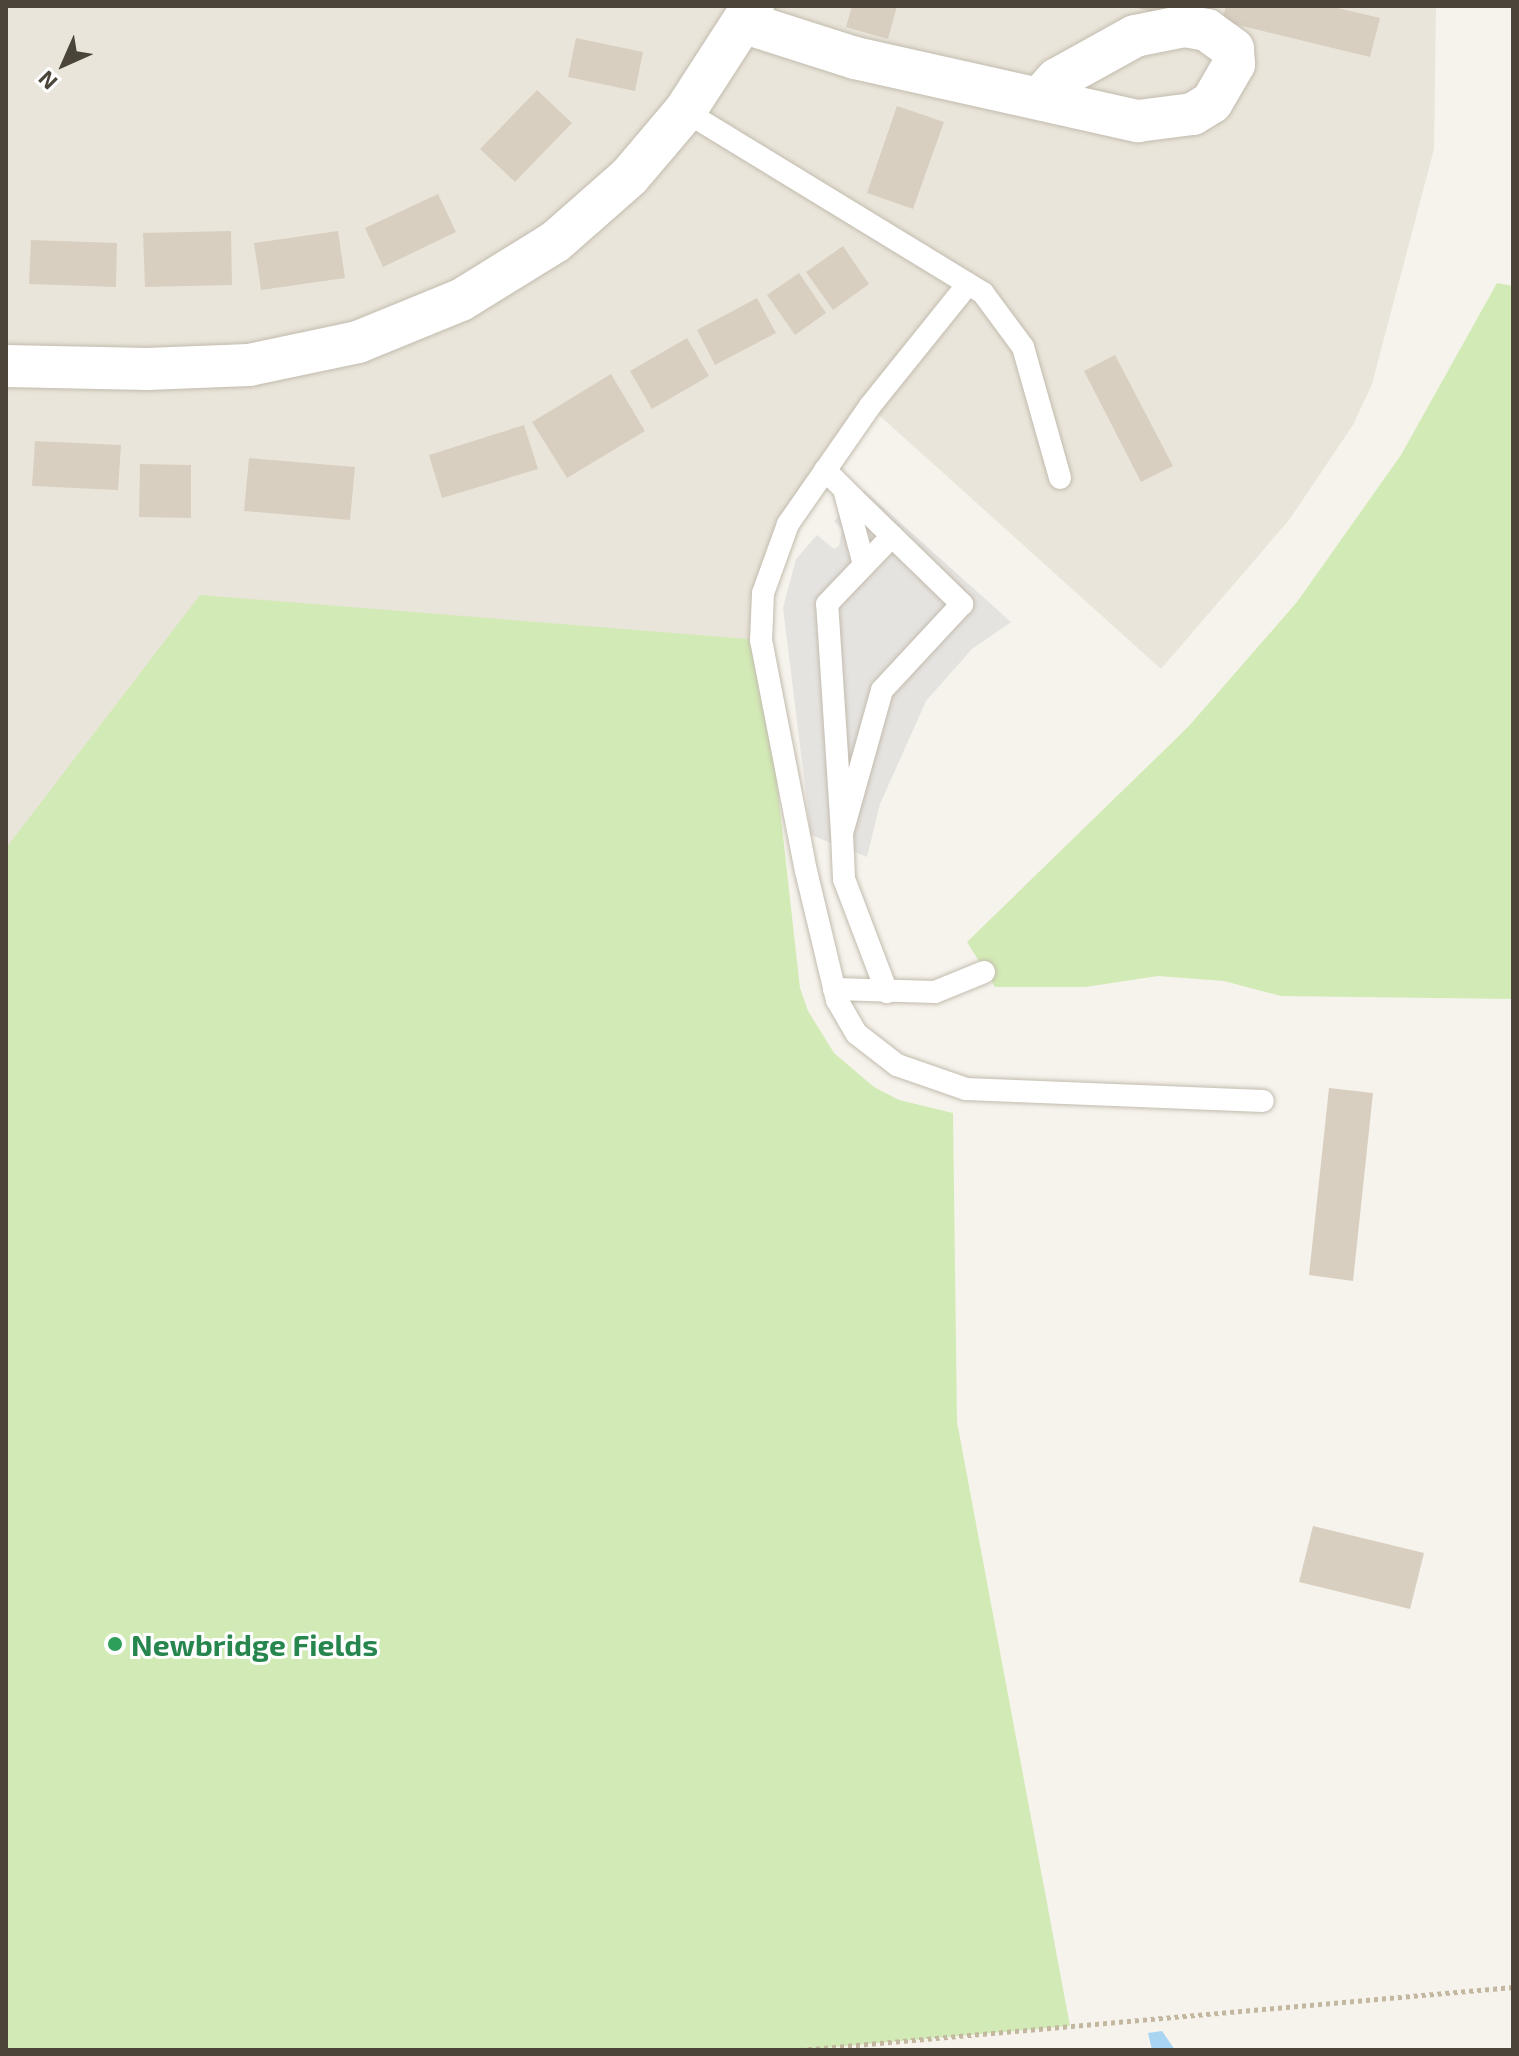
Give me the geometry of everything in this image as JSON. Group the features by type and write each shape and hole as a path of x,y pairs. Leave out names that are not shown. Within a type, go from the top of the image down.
{"street":[{"path":"6,366 147,369 249,365 358,342 410,323 509,273 555,242 629,177 685,111 749,15 855,58 1041,97"}],"lane":[{"path":"685,111 983,293 1023,347 1060,478"},
{"path":"968,284 825,470 788,524 763,593 761,640 834,989 857,1034 897,1065 966,1089 1263,1101"},
{"path":"825,470 962,604 882,690 842,833"},
{"path":"845,490 864,565"},
{"path":"887,992 844,879 827,604 892,536"},
{"path":"834,989 935,992 984,972"}],"path":[{"path":"800,2050 1513,1987"}],"shaded area":[{"path":"6,6 1436,6 1434,149 1372,384 1353,425 1289,520 1161,669 870,407 788,524 761,640 6,848"},
{"path":"864,490 1011,622 972,649 926,701 880,804 867,857 811,835 783,608 796,559 817,535 834,549 839,546 842,529 834,521"}],"green space":[{"path":"1497,283 1513,286 1513,999 1281,996 1224,981 1158,976 1085,987 995,987 967,942 1188,727 1297,602 1401,455"},
{"name":"Newbridge Fields","path":"200,595 761,640 800,988 808,1011 834,1053 874,1087 899,1100 953,1113 957,1422 1070,2026 801,2050 6,2050 6,848"}],"water":[{"path":"1162,2031 1175,2050 1152,2050 1148,2033"}],"building":[{"path":"852,6 897,6 888,39 846,27"},
{"path":"1130,6 1213,6 1208,27"},
{"path":"1226,6 1329,6 1380,18 1370,57 1222,21"},
{"path":"576,38 643,52 635,91 568,77"},
{"path":"537,90 572,123 515,182 480,149"},
{"path":"897,106 944,122 913,209 867,193"},
{"path":"438,194 456,232 383,267 365,228"},
{"path":"231,231 232,285 145,287 143,233"},
{"path":"338,231 345,278 261,290 254,243"},
{"path":"31,240 117,243 116,287 29,284"},
{"path":"843,246 869,284 833,310 806,272"},
{"path":"799,273 826,313 795,335 767,295"},
{"path":"757,298 776,333 715,365 697,330"},
{"path":"687,338 709,376 652,409 630,371"},
{"path":"1115,355 1173,466 1141,482 1084,371"},
{"path":"611,374 645,431 567,478 532,422"},
{"path":"524,425 538,469 442,498 429,455"},
{"path":"35,441 121,445 118,490 32,486"},
{"path":"249,458 355,467 350,520 244,511"},
{"path":"140,464 191,465 191,518 139,517"},
{"path":"1329,1088 1373,1093 1353,1281 1309,1275"},
{"path":"1313,1526 1424,1553 1410,1609 1299,1582"}],"place":[{"name":"Newbridge Fields","path":"115,1644"}]}
